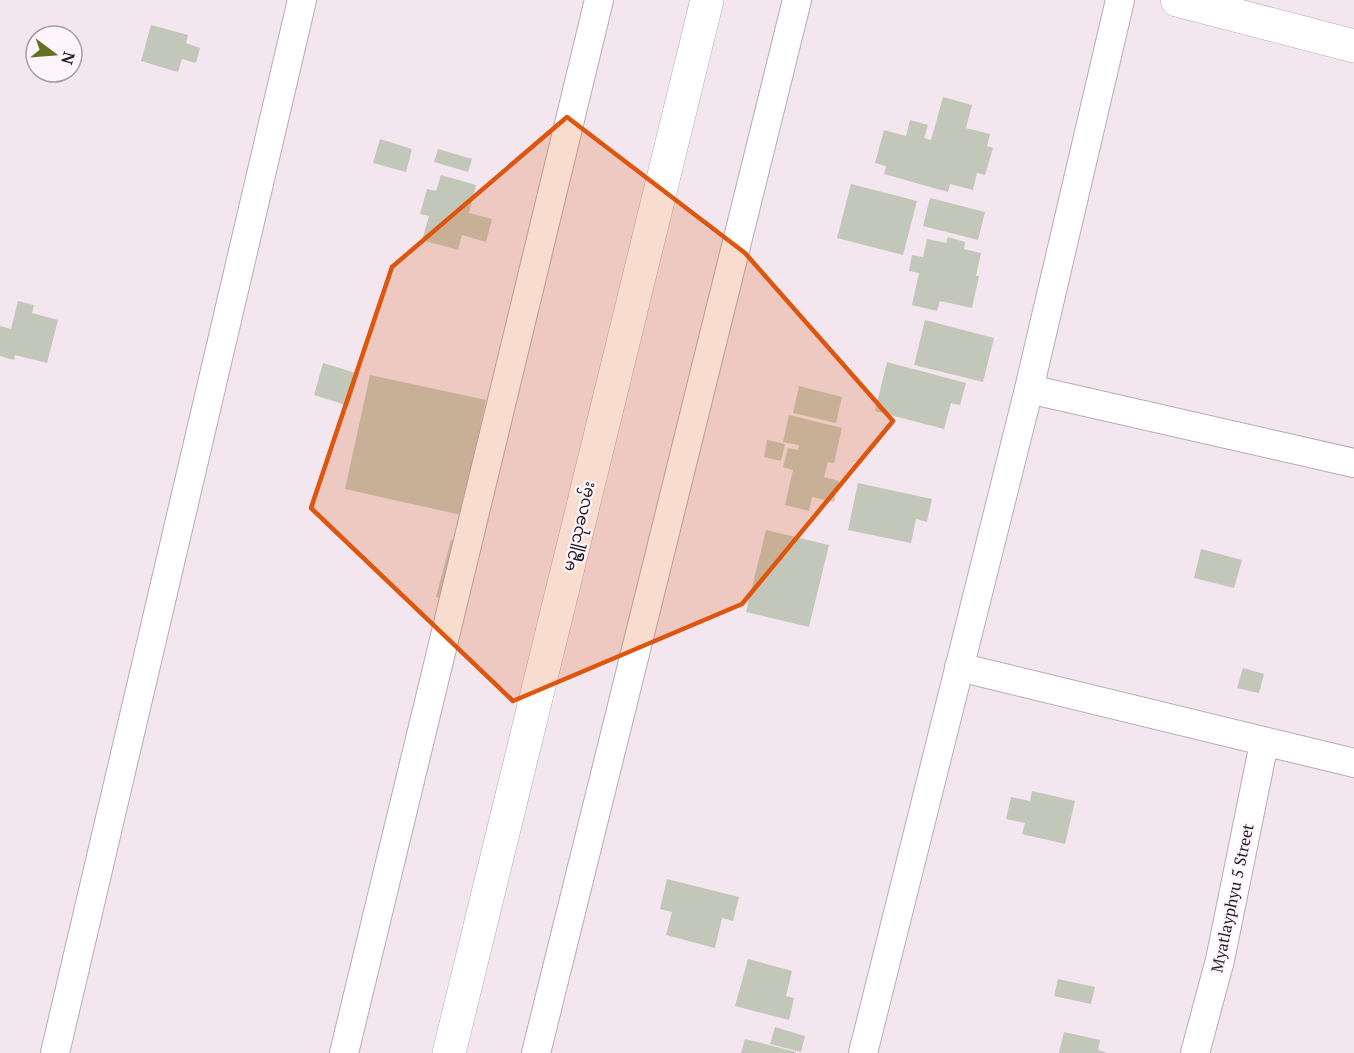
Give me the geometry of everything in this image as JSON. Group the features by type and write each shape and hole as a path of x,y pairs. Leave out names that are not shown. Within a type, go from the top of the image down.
{"street":[{"path":"55,1053 302,0"},
{"path":"344,1053 599,0"},
{"name":"မဥ္ဇူသုခလမ်း","path":"449,1053 707,0"},
{"path":"536,1053 797,0"},
{"path":"863,1053 1029,389 1120,0"},
{"path":"1177,0 1354,46"},
{"path":"1029,389 1354,463"},
{"path":"959,667 1264,743 1354,763"},
{"name":"Myatlayphyu 5 Street","path":"1195,1053 1221,960 1264,743"}],"highlighted area":[{"path":"567,117 745,253 893,421 742,604 513,701 311,508 392,267"}],"building":[{"path":"151,25 188,35 186,43 200,48 196,63 182,59 178,72 141,61"},
{"path":"943,97 972,105 966,128 990,134 987,146 993,148 985,175 977,173 973,190 950,184 948,192 884,174 886,166 875,163 884,130 906,136 910,120 928,125 924,138 931,140"},
{"path":"380,139 412,149 406,172 373,163"},
{"path":"438,149 472,159 468,172 434,162"},
{"path":"441,175 476,185 469,213 492,219 486,242 462,235 458,250 422,240 429,216 420,214 427,189 436,191"},
{"path":"851,184 917,201 903,255 837,238"},
{"path":"930,198 985,212 978,240 923,226"},
{"path":"948,237 965,242 964,249 981,253 972,308 940,301 937,311 912,305 919,273 909,271 912,255 923,257 927,239 946,243"},
{"path":"18,301 34,305 32,313 58,320 47,363 15,355 14,360 0,356 0,326 11,329"},
{"path":"925,320 994,338 983,382 914,365"},
{"path":"887,362 966,383 960,405 951,403 944,429 875,411"},
{"path":"323,363 359,374 349,406 314,395"},
{"path":"370,375 486,400 461,515 345,489"},
{"path":"799,386 842,397 836,423 793,413"},
{"path":"789,415 842,428 834,463 828,462 824,477 839,481 834,502 812,497 809,511 785,505 793,470 783,467 788,448 798,450 799,445 783,442"},
{"path":"767,440 785,444 781,461 764,457"},
{"path":"858,483 932,499 927,522 916,519 911,543 848,530"},
{"path":"766,530 829,545 809,627 746,612"},
{"path":"451,540 466,543 451,601 436,597"},
{"path":"1201,549 1242,560 1234,588 1194,578"},
{"path":"1243,668 1264,674 1259,693 1237,688"},
{"path":"1032,791 1075,801 1065,844 1022,834 1025,823 1006,819 1011,797 1030,801"},
{"path":"667,879 739,897 733,921 722,918 715,948 666,935 672,912 660,909"},
{"path":"748,959 792,971 786,996 794,998 789,1020 735,1006"},
{"path":"1058,979 1095,987 1091,1004 1054,996"},
{"path":"775,1027 805,1036 801,1052 770,1044"},
{"path":"1064,1032 1100,1040 1098,1050 1108,1053 1059,1053"},
{"path":"745,1039 796,1052 796,1053 741,1053"}]}
